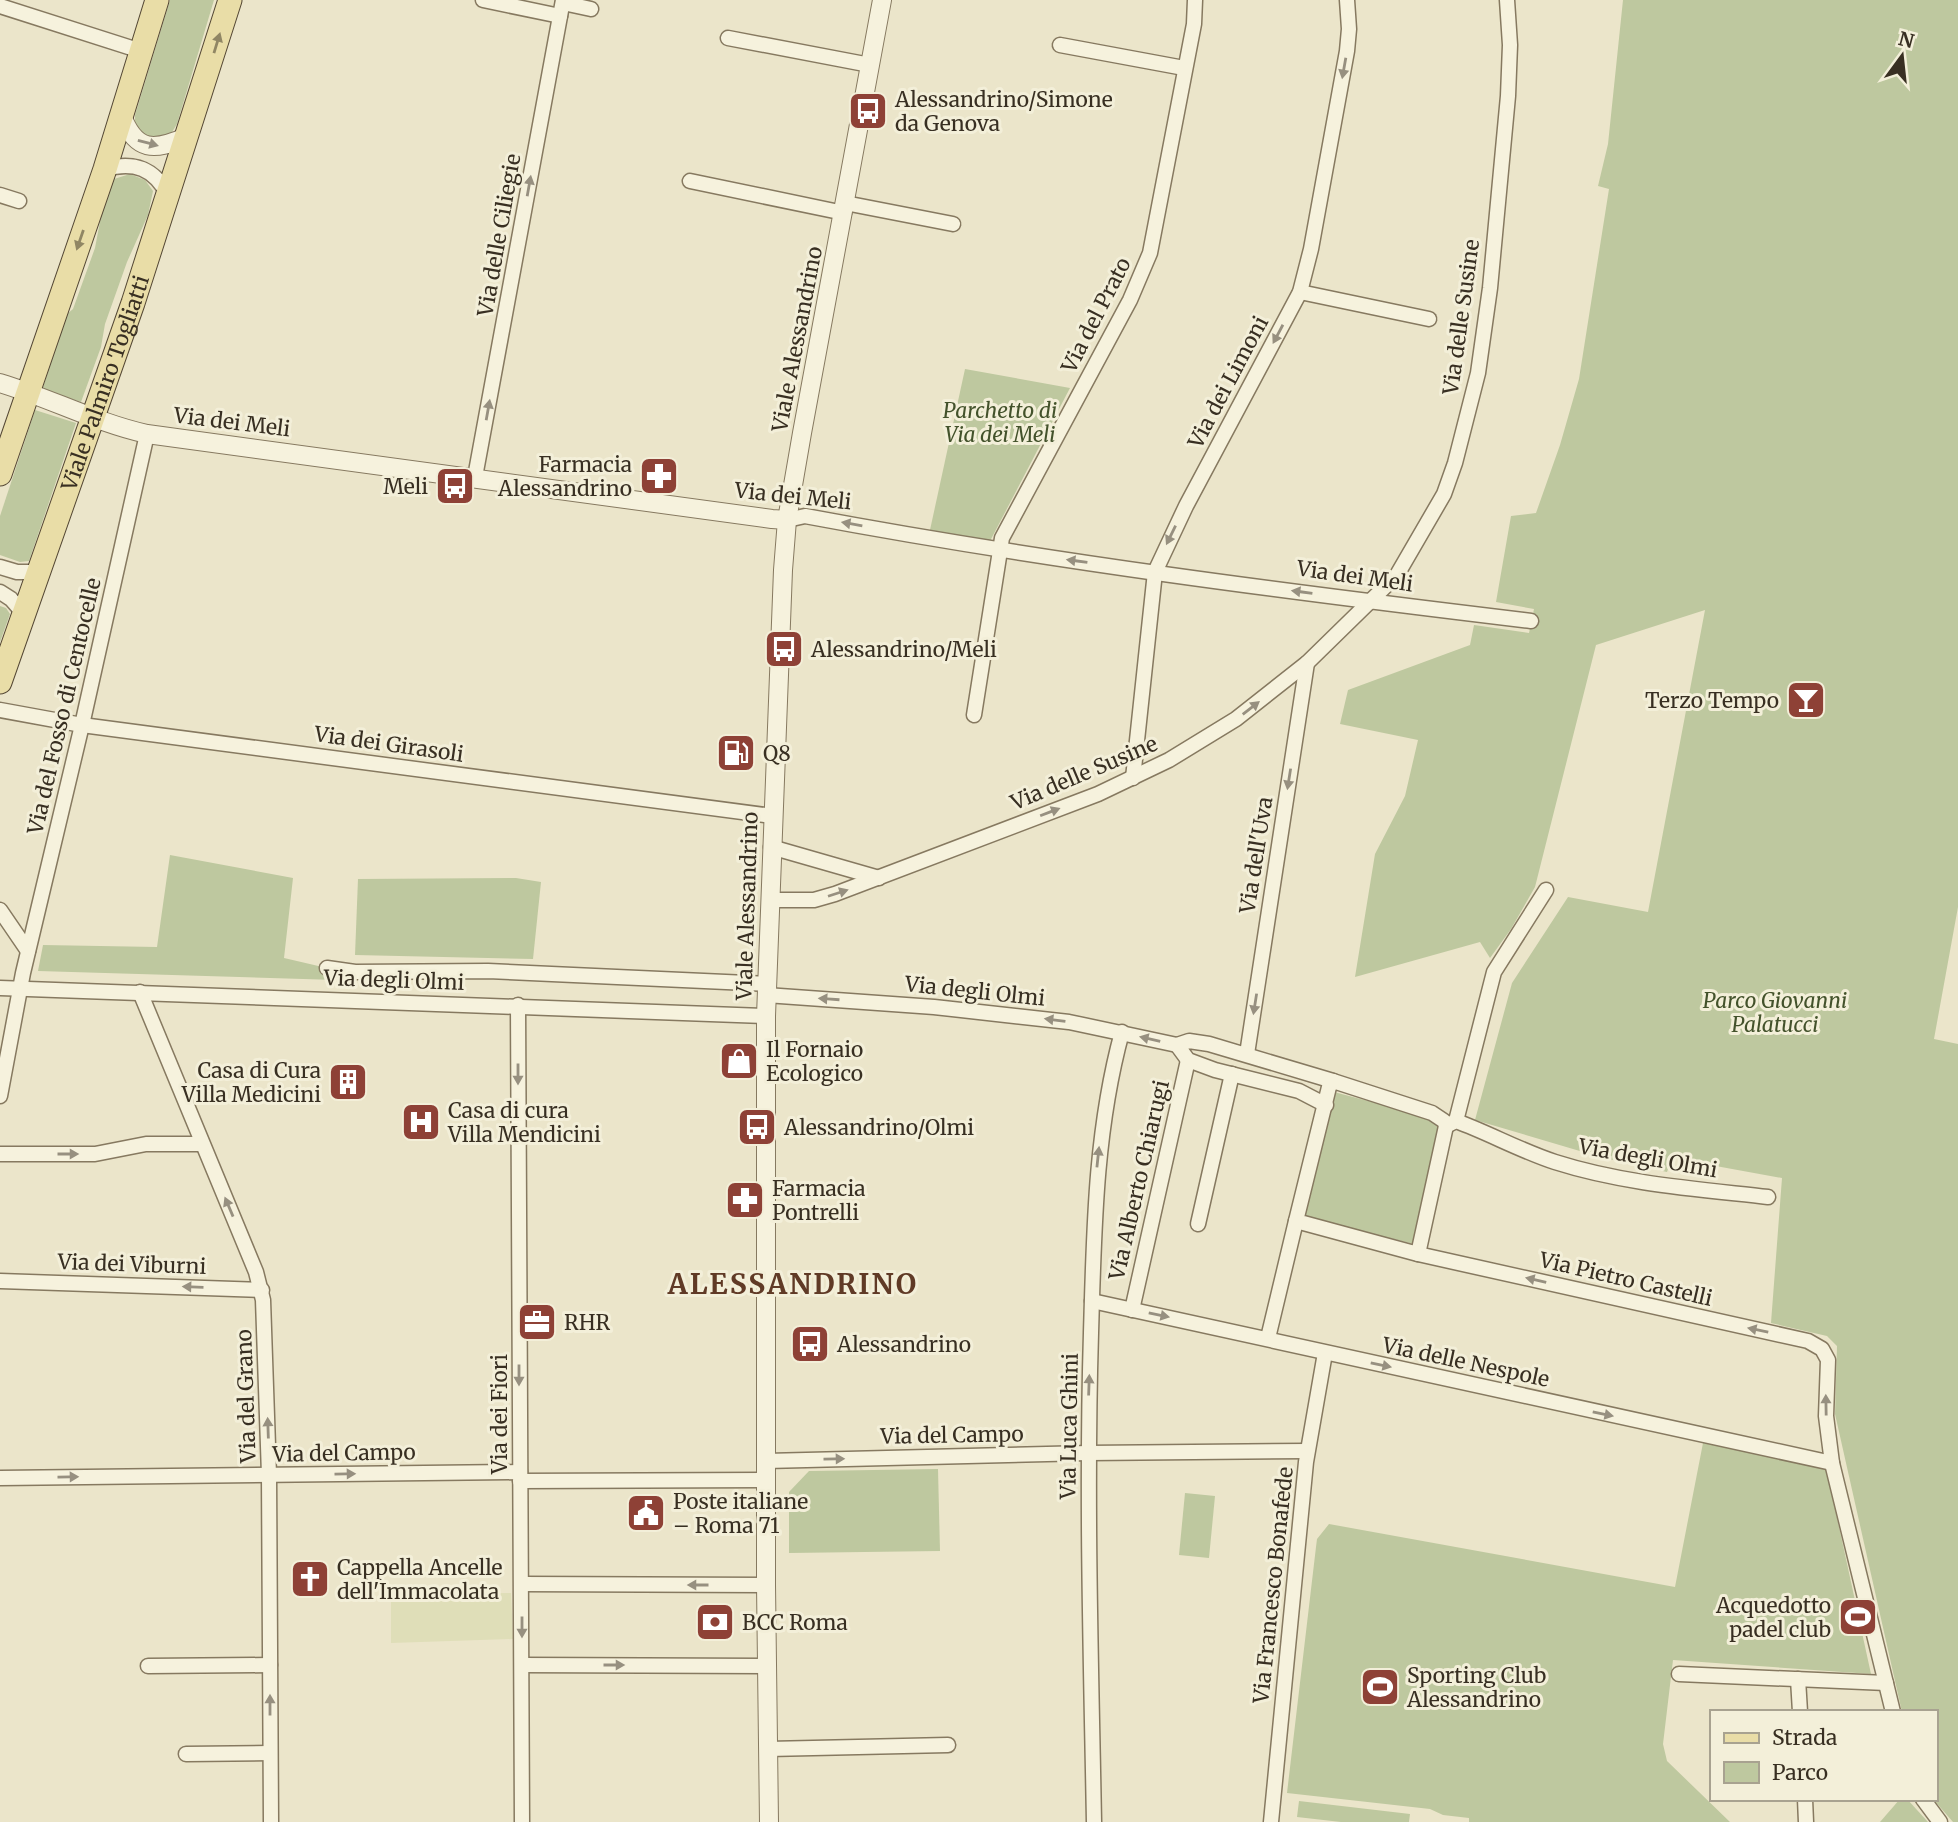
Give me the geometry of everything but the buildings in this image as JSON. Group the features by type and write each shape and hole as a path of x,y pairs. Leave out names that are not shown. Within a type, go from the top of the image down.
{"main road":[{"path":"0,474 106,169 156,0"},
{"name":"Viale Palmiro Togliatti","path":"0,682 94,417 230,0"}],"street":[{"path":"483,0 592,9"},
{"name":"Viale Alessandrino","path":"769,1822 766,1585 766,990 782,583 787,520 882,0"},
{"name":"Via del Prato","path":"974,715 1002,538 1143,275 1158,218 1194,24 1195,0"},
{"name":"Via dei Limoni","path":"1133,778 1155,572 1186,506 1300,292 1311,249 1347,51 1347,0"},
{"name":"Via delle Susine","path":"770,900 814,900 835,894 1133,778 1236,719 1307,663 1397,575 1444,494 1476,383 1490,288 1508,96 1510,45 1507,0"},
{"path":"0,6 141,51"},
{"name":"Via delle Ciliegie","path":"475,477 562,6"},
{"path":"728,38 870,65"},
{"path":"1060,45 1184,68"},
{"path":"122,116 130,134 142,144 158,147 186,137"},
{"path":"106,169 132,165 149,171 162,184 168,195"},
{"path":"690,181 953,224"},
{"path":"0,195 19,201"},
{"path":"1300,292 1429,319"},
{"name":"Via dei Meli","path":"0,383 28,391 112,425 147,434 475,477 772,520 805,516 999,550 1370,602 1531,621"},
{"name":"Via del Fosso di Centocelle","path":"0,1096 20,988 147,434"},
{"path":"0,567 17,572 40,572"},
{"path":"0,593 11,599 24,614"},
{"name":"Via dell'Uva","path":"1247,1054 1307,663"},
{"name":"Via dei Girasoli","path":"0,710 82,725 772,816"},
{"path":"771,847 879,878"},
{"path":"1418,1254 1451,1123 1494,972 1546,890"},
{"path":"0,910 29,951"},
{"name":"Via degli Olmi","path":"327,968 355,972 488,971 766,990 1069,1022 1177,1045 1194,1041 1247,1054 1438,1115 1444,1121 1544,1158 1594,1172 1642,1182 1768,1197"},
{"name":"Via degli Olmi","path":"0,988 766,1016"},
{"name":"Via del Grano","path":"140,992 262,1290 269,1475 271,1822"},
{"name":"Via dei Fiori","path":"518,1005 522,1822"},
{"name":"Via Luca Ghini","path":"1094,1822 1088,1453 1092,1301 1099,1152 1122,1032"},
{"path":"1177,1045 1188,1060 1305,1093 1326,1105"},
{"name":"Via Alberto Chiarugi","path":"1132,1310 1188,1060"},
{"path":"1279,1086 1284,1072 1283,1065"},
{"path":"1198,1224 1232,1074"},
{"path":"1268,1338 1329,1087 1333,1081"},
{"path":"0,1154 95,1154 146,1144 202,1144"},
{"name":"Via Pietro Castelli","path":"1296,1222 1418,1254 1808,1341 1822,1349 1828,1360 1826,1409 1832,1463"},
{"name":"Via dei Viburni","path":"0,1281 262,1290"},
{"name":"Via delle Nespole","path":"1092,1301 1832,1463"},
{"name":"Via Francesco Bonafede","path":"1271,1822 1307,1451 1325,1353"},
{"name":"Via del Campo","path":"766,1461 1307,1451"},
{"path":"1832,1463 1893,1710"},
{"name":"Via del Campo","path":"0,1478 269,1475 766,1480"},
{"path":"522,1584 766,1585"},
{"path":"148,1666 270,1665"},
{"path":"522,1665 767,1666"},
{"path":"1679,1674 1886,1683"},
{"path":"1798,1679 1800,1710"},
{"path":"768,1749 948,1745"},
{"path":"186,1754 270,1753"},
{"path":"1805,1801 1806,1822"},
{"path":"1924,1801 1940,1822"}],"green space":[{"path":"170,0 214,0 177,124 169,137 147,140 135,124 135,115"},
{"name":"Parco Giovanni Palatucci","path":"1623,0 1958,0 1958,907 1934,1039 1958,1044 1958,1822 1953,1822 1935,1801 1937,1801 1937,1710 1902,1710 1835,1414 1837,1346 1827,1336 1771,1323 1782,1178 1672,1158 1667,1172 1600,1157 1475,1120 1512,983 1568,897 1648,912 1705,610 1596,645 1535,887 1511,929 1490,958 1480,942 1355,977 1375,854 1405,796 1418,740 1340,724 1348,690 1470,645 1474,625 1529,633 1534,609 1496,602 1511,516 1536,513 1579,379 1609,189 1598,186 1608,144"},
{"path":"130,174 145,180 153,191 148,215 127,262 81,402 42,390 67,314 73,309 95,248 104,200 114,179"},
{"name":"Parchetto di Via dei Meli","path":"965,369 1070,388 989,543 930,530"},
{"path":"35,410 76,423 29,561 20,562 0,555 0,516"},
{"path":"0,606 6,608 10,614 0,642"},
{"path":"170,855 293,878 284,958 327,968 336,980 38,971 43,945 157,947"},
{"path":"516,878 541,882 533,959 355,955 358,879"},
{"path":"1334,1092 1425,1116 1440,1126 1414,1244 1304,1217"},
{"path":"1703,1443 1826,1467 1871,1674 1673,1660 1663,1744 1667,1761 1730,1822 1469,1822 1469,1818 1443,1815 1430,1809 1287,1793 1317,1539 1329,1524 1675,1587"},
{"path":"938,1469 940,1551 789,1553 789,1492 809,1471"},
{"path":"1185,1493 1215,1496 1209,1558 1179,1555"},
{"path":"511,1593 513,1639 391,1643 391,1594"},
{"path":"1299,1801 1410,1814 1409,1822 1341,1822 1297,1817"},
{"path":"1898,1801 1909,1801 1928,1822 1880,1822"}],"place":[{"name":"Alessandrino/Simone da Genova","path":"868,111"},
{"name":"Farmacia Alessandrino","path":"659,476"},
{"name":"Meli","path":"455,486"},
{"name":"Alessandrino/Meli","path":"784,649"},
{"name":"Terzo Tempo","path":"1806,700"},
{"name":"Q8","path":"736,753"},
{"name":"Il Fornaio Ecologico","path":"739,1061"},
{"name":"Casa di Cura Villa Medicini","path":"348,1082"},
{"name":"Casa di cura Villa Mendicini","path":"421,1122"},
{"name":"Alessandrino/Olmi","path":"757,1127"},
{"name":"Farmacia Pontrelli","path":"745,1200"},
{"name":"RHR","path":"537,1322"},
{"name":"Alessandrino","path":"810,1344"},
{"name":"Poste italiane – Roma 71","path":"646,1513"},
{"name":"Cappella Ancelle dell'Immacolata","path":"310,1579"},
{"name":"Acquedotto padel club","path":"1858,1617"},
{"name":"BCC Roma","path":"715,1622"},
{"name":"Sporting Club Alessandrino","path":"1380,1687"}],"district":[{"name":"ALESSANDRINO","path":"793,1284"}]}
